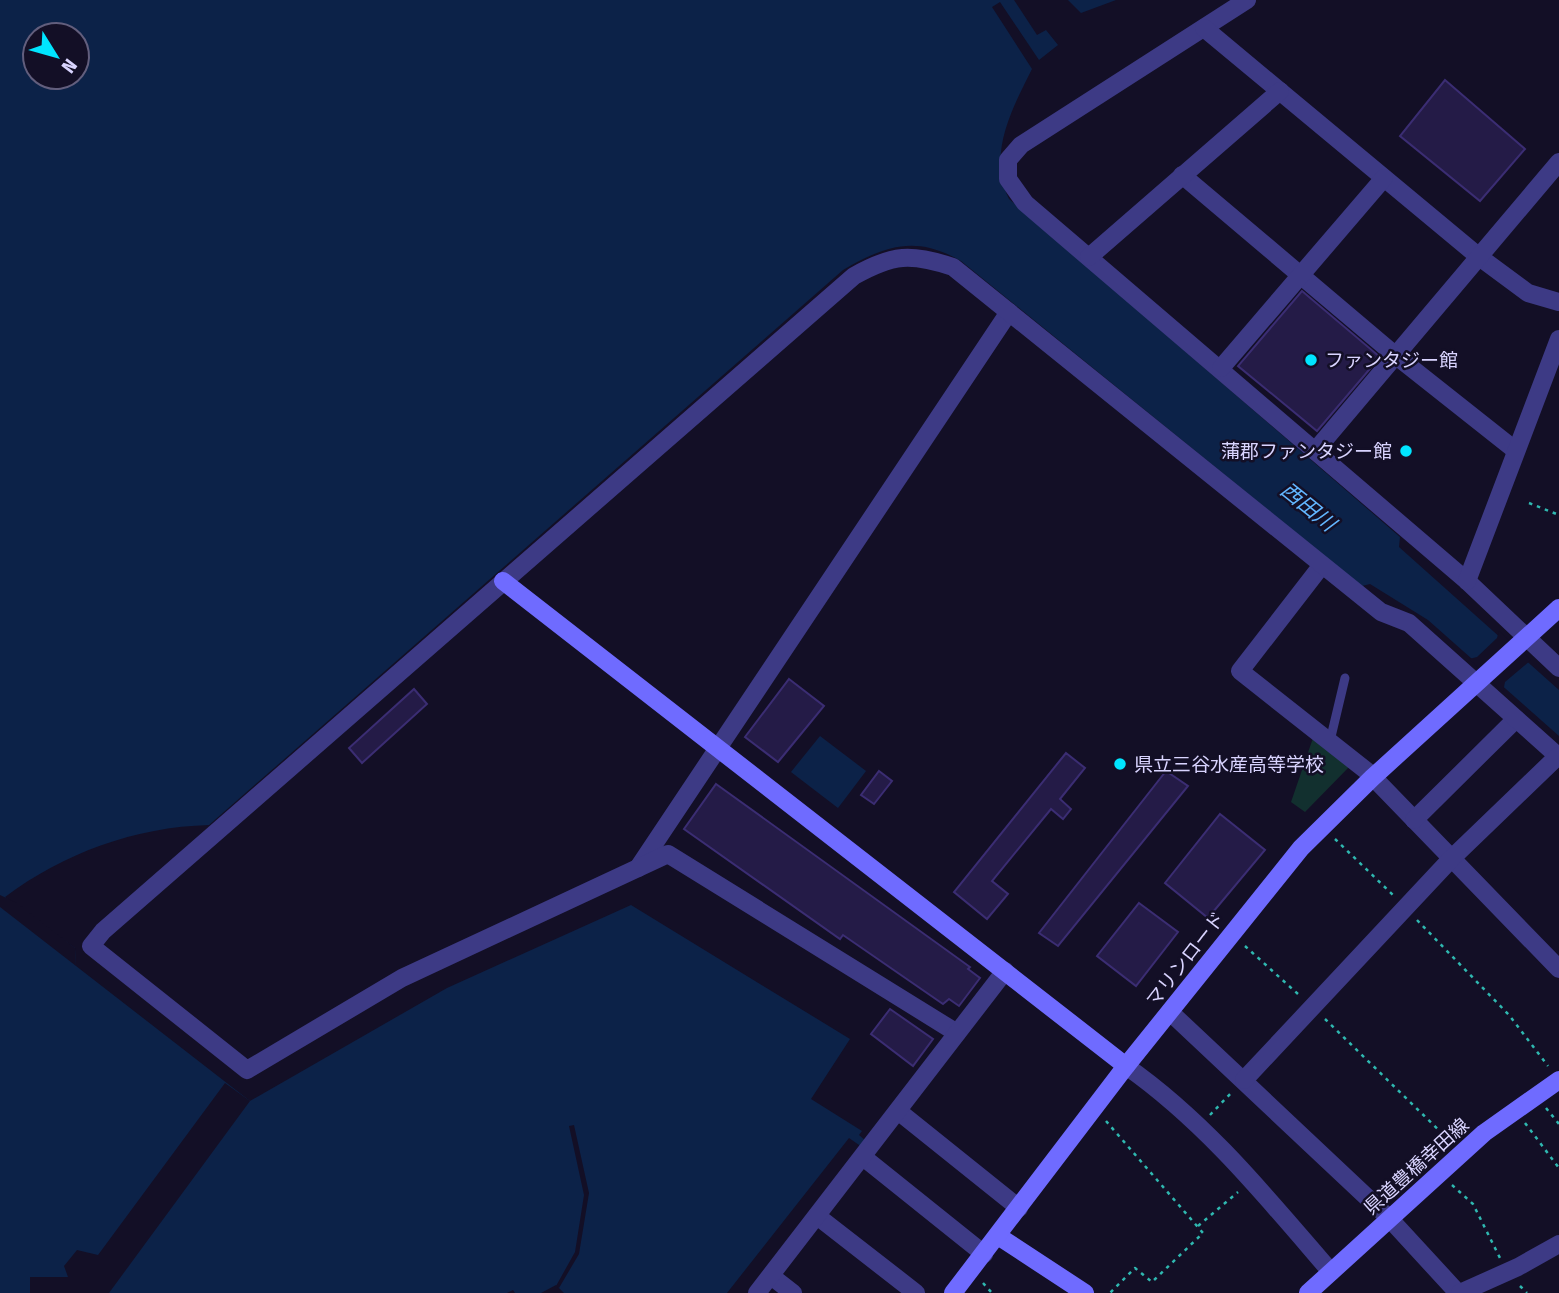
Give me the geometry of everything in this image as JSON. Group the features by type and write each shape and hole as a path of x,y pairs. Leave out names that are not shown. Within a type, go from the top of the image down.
{"street":[{"path":"1247,0 1031,138 1008,160 1008,179 1014,191 1467,581 1523,639 1559,668"},
{"path":"1204,28 1478,256 1528,293 1559,302"},
{"path":"1089,257 1280,91"},
{"path":"1315,451 1478,256 1553,182 1559,162"},
{"path":"1182,175 1395,355 1515,450"},
{"path":"1221,369 1384,178"},
{"path":"957,1033 668,854 402,978 247,1070 91,946 103,931 854,276 872,266 903,256 924,258 953,267 1381,612 1409,623 1479,680 1516,719 1559,757 1451,859 1244,1080"},
{"path":"636,871 1009,313"},
{"path":"1467,581 1559,339"},
{"path":"1322,565 1240,671 1330,741 1372,778 1559,969"},
{"path":"503,581 1156,1087 1199,1126 1251,1181 1321,1285"},
{"path":"1523,639 1559,608"},
{"name":"マリンロード","path":"953,1293 1126,1066 1301,848 1372,778 1523,639"},
{"path":"1414,820 1516,719"},
{"path":"757,1293 1005,971"},
{"path":"1170,1012 1389,1218 1459,1293 1507,1272 1559,1244"},
{"name":"県道豊橋幸田線","path":"1321,1285 1462,1152 1555,1074"},
{"path":"898,1111 1019,1208"},
{"path":"863,1157 984,1254"},
{"path":"817,1216 916,1293"},
{"path":"998,1236 1086,1293"},
{"path":"771,1276 793,1293"}],"lane":[{"path":"1330,741 1345,678"}],"path":[{"path":"1529,503 1559,514"},
{"path":"1322,827 1406,908 1509,1015 1555,1074"},
{"path":"1232,934 1313,1007 1462,1152"},
{"path":"1199,1126 1244,1080"},
{"path":"1094,1108 1203,1233 1152,1282 1135,1268 1110,1293"},
{"path":"1514,1109 1559,1168"},
{"path":"1440,1173 1473,1205 1507,1272 1527,1293"},
{"path":"1198,1226 1251,1181"}],"green space":[{"path":"1313,738 1349,767 1305,812 1291,802"}],"water":[{"name":"西田川","path":"0,0 1014,0 1037,35 1046,30 1058,45 1039,60 1000,2 992,7 1032,69 1010,116 1001,149 1000,165 1009,199 1400,537 1399,547 1559,690 1559,736 1428,620 1370,584 1362,586 961,261 930,248 901,246 859,261 843,270 209,825 154,831 101,845 51,867 5,897 75,948 76,966 250,1101 447,988 631,905 850,1039 811,1099 862,1131 859,1135 866,1141 862,1147 849,1138 727,1293 564,1293 556,1285 541,1293 515,1293 513,1290 507,1293 0,1293"},
{"path":"1068,0 1116,0 1081,13"},
{"path":"820,736 866,771 838,808 791,772"}],"pier":[{"path":"1499,631 1531,660 1505,682 1503,692 1469,659 1477,657 1497,638"},
{"path":"0,895 17,903 75,948 76,966 0,907"},
{"path":"225,1083 250,1101 109,1293 30,1293 30,1277 68,1277 64,1266 77,1250 98,1255"},
{"path":"574,1125 589,1193 579,1254 559,1288 556,1286 575,1252 584,1195 569,1126"}],"building":[{"path":"1445,80 1525,149 1480,201 1400,136"},
{"name":"ファンタジー館","path":"1302,291 1380,357 1317,431 1238,366"},
{"path":"789,679 824,706 778,762 745,737"},
{"path":"414,689 427,704 362,763 349,748"},
{"path":"1066,753 1085,768 1060,799 1071,809 1063,819 1051,809 992,881 1008,894 987,919 954,892"},
{"path":"879,771 892,781 874,804 861,795"},
{"path":"1166,771 1188,786 1058,946 1039,933"},
{"path":"716,784 970,967 968,969 980,978 959,1006 949,999 943,1004 843,935 840,939 684,829"},
{"path":"1220,814 1265,850 1208,918 1165,883"},
{"path":"1139,903 1178,932 1136,986 1097,956"},
{"path":"890,1009 933,1039 913,1066 871,1034"}],"place":[{"name":"ファンタジー館","path":"1311,360"},
{"name":"蒲郡ファンタジー館","path":"1406,451"},
{"name":"県立三谷水産高等学校","path":"1120,764"}]}
